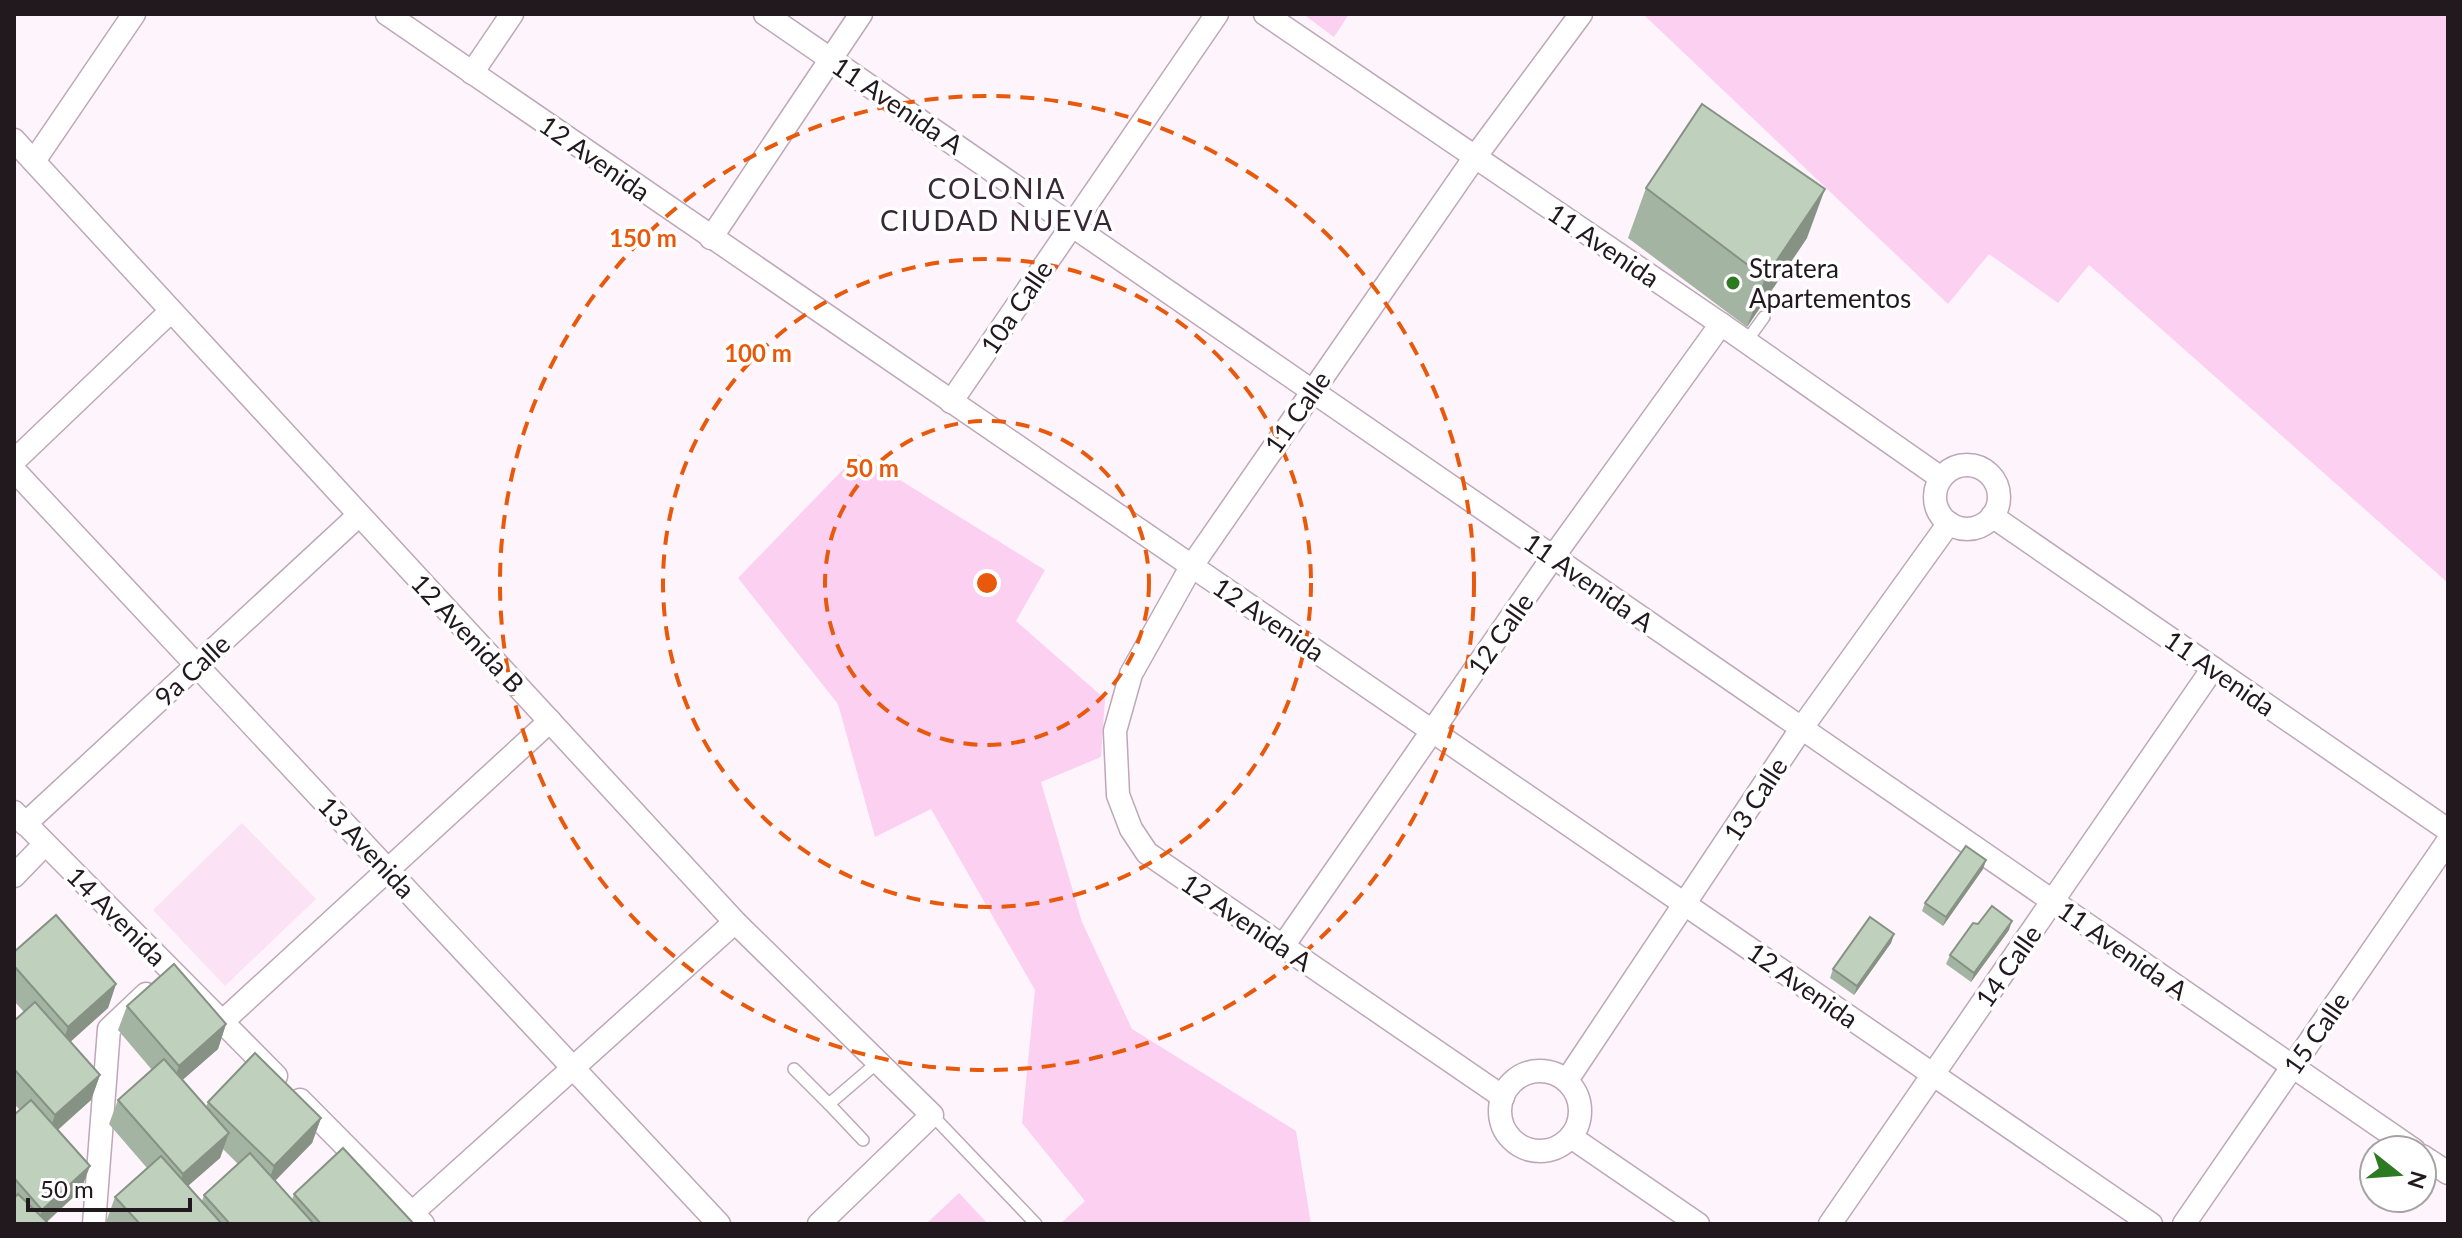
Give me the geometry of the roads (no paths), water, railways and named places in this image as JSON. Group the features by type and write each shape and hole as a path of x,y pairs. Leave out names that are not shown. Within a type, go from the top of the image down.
{"street":[{"path":"34,161 134,14"},
{"name":"12 Avenida","path":"387,14 2151,1224"},
{"path":"472,73 512,14"},
{"name":"11 Avenida A","path":"765,14 2391,1134"},
{"path":"711,238 861,14"},
{"name":"10a Calle","path":"951,402 1217,14"},
{"name":"11 Avenida","path":"1265,14 1721,324 1941,478"},
{"name":"11 Calle","path":"1131,674 1191,567 1475,157 1581,14"},
{"name":"12 Avenida B","path":"14,140 735,922 932,1115"},
{"path":"14,461 171,311"},
{"name":"12 Calle","path":"1283,946 1553,557 1721,324"},
{"path":"1967,464 1986,471 1998,487 1997,507 1992,516 1977,528 1957,528 1949,523 1937,507 1935,497 1941,478 1957,466 1967,464"},
{"name":"13 Avenida","path":"14,470 719,1224"},
{"name":"9a Calle","path":"20,818 197,666 359,515"},
{"name":"11 Avenida","path":"1992,516 2448,830"},
{"name":"13 Calle","path":"1567,1080 1801,729 1949,523"},
{"name":"14 Calle","path":"1830,1224 2213,668"},
{"name":"12 Avenida A","path":"1131,674 1115,731 1118,795 1131,829 1147,853 1503,1097"},
{"path":"222,1022 550,721"},
{"name":"14 Avenida","path":"20,818 417,1218"},
{"name":"15 Calle","path":"2184,1224 2448,841"},
{"path":"14,876 45,844"},
{"path":"417,1218 573,1068 735,922"},
{"path":"94,1224 109,1029 172,972"},
{"path":"1543,1070 1567,1080 1577,1093 1581,1109 1571,1137 1562,1145 1538,1151 1515,1142 1502,1122 1503,1097 1519,1077 1543,1070"},
{"path":"819,1224 932,1115"},
{"path":"1571,1137 1698,1224"}],"lane":[{"path":"1746,342 1764,317"},
{"path":"829,1104 878,1062"},
{"path":"794,1069 863,1140"},
{"path":"932,1115 1036,1224"}],"place":[{"name":"Stratera Apartementos","path":"1733,283"}],"district":[{"name":"COLONIA CIUDAD NUEVA","path":"997,204"}]}
